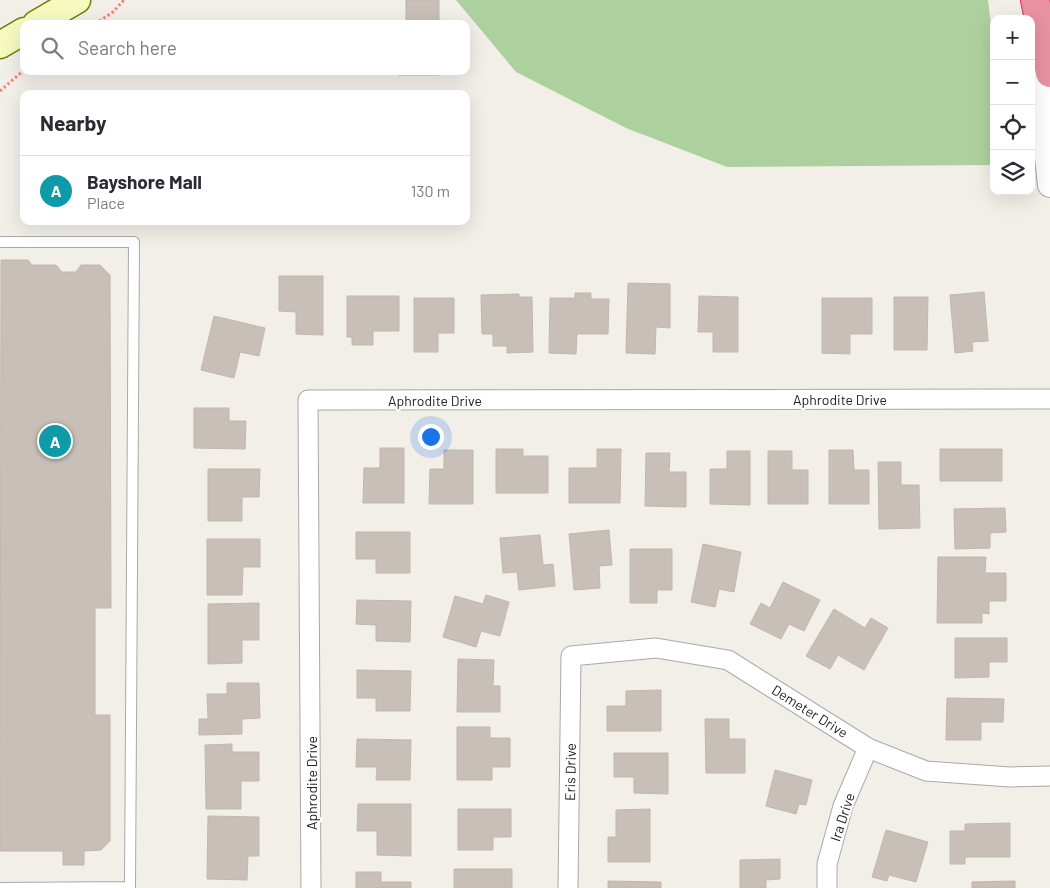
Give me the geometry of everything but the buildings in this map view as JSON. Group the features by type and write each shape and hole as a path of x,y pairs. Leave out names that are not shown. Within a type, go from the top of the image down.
{"highway":[{"path":"1035,0 1050,73"}],"main road":[{"path":"43,20 77,0"},
{"path":"0,45 20,33"}],"street":[{"path":"1030,0 1050,185"},
{"name":"Aphrodite Drive","path":"311,888 308,400 1050,399"},
{"name":"Demeter Drive","path":"571,656 656,648 728,660 868,748 926,772 1010,777 1050,776"},
{"name":"Eris Drive","path":"568,888 571,656"},
{"name":"Ira Drive","path":"827,888 827,864 843,806 868,748"}],"lane":[{"path":"0,242 134,242 130,887 0,888"}],"path":[{"path":"100,20 113,12 124,0"},
{"path":"0,91 20,74"}],"green space":[{"path":"456,0 988,0 990,16 990,165 727,167 626,128 516,72"}],"place":[{"name":"Bayshore Mall","path":"55,441"}]}
